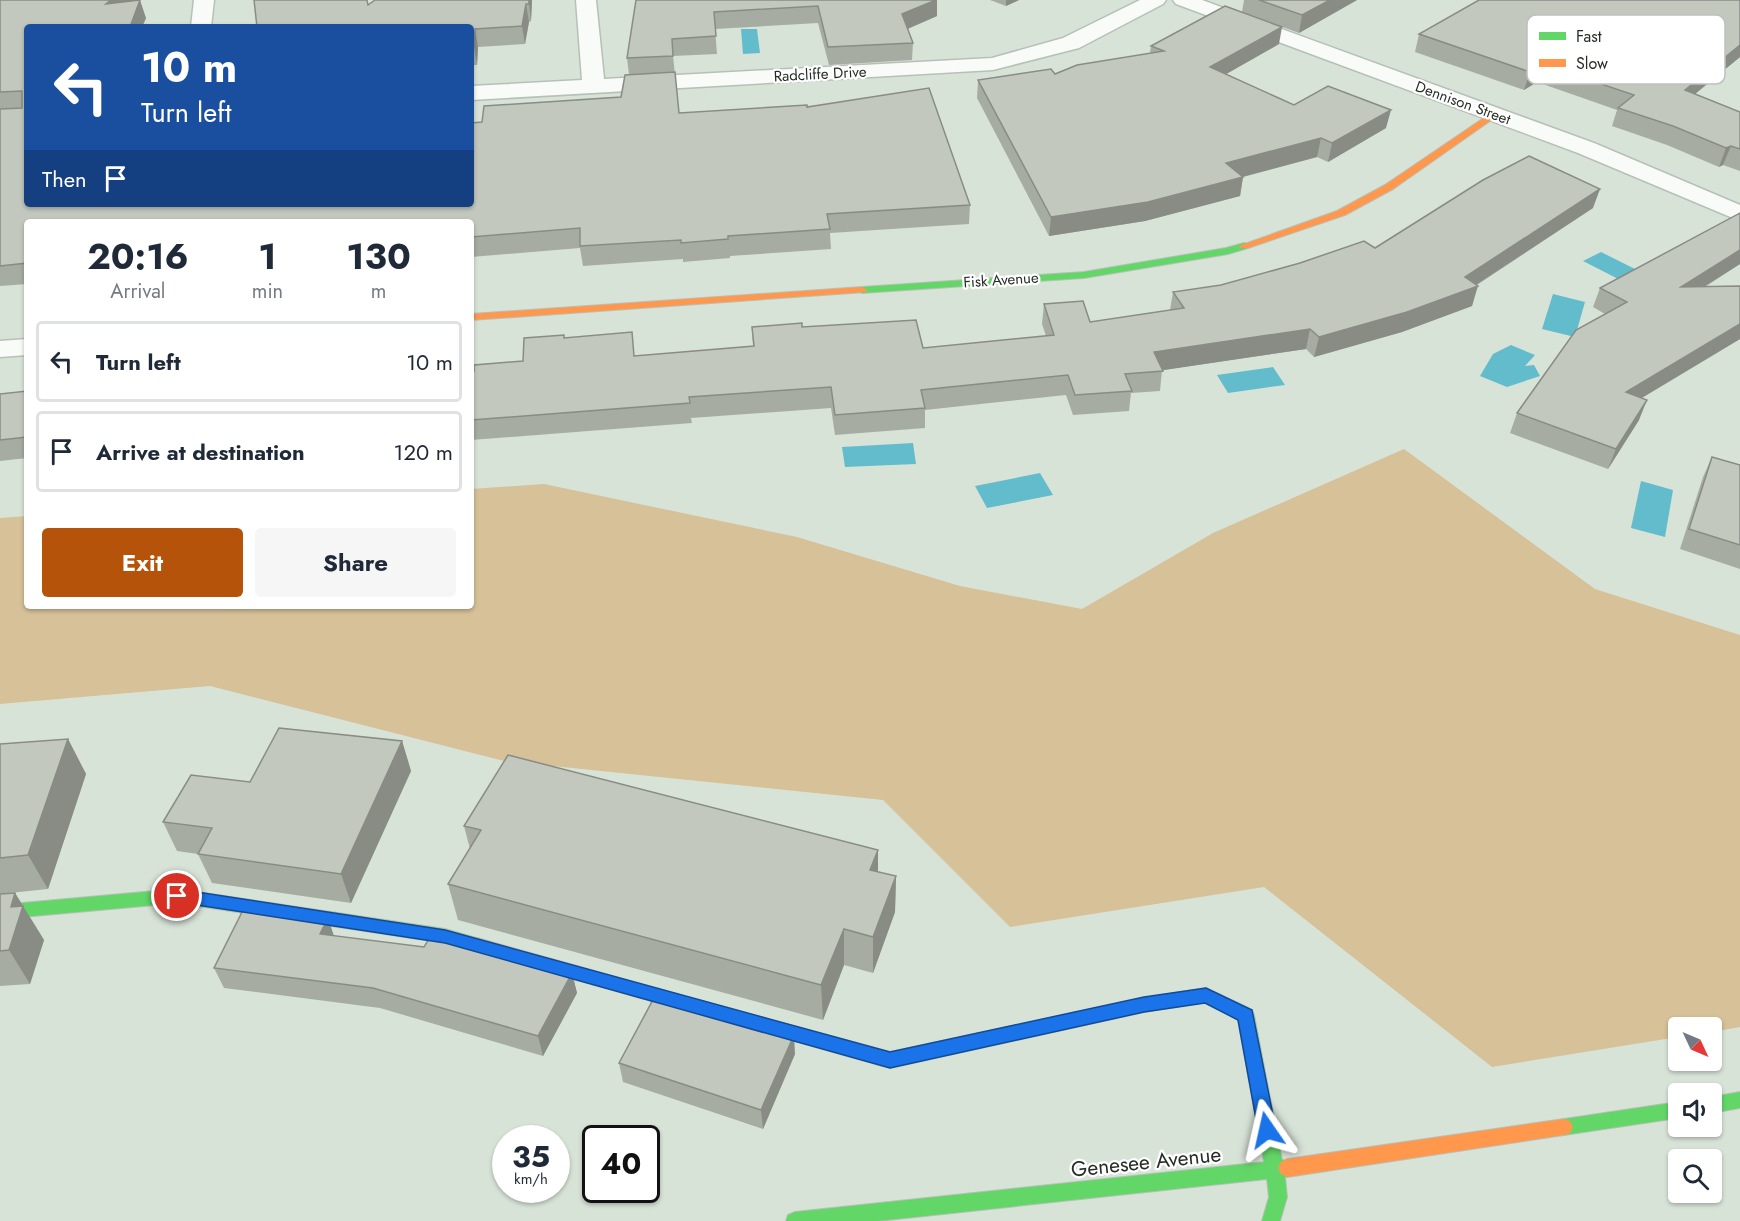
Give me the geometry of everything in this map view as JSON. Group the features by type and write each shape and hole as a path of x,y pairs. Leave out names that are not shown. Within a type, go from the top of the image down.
{"street":[{"path":"201,24 204,0"},
{"path":"586,0 594,86"},
{"name":"Radcliffe Drive","path":"474,93 993,64 1071,43 1156,0"},
{"name":"Dennison Street","path":"1183,0 1586,148 1740,214"},
{"name":"Fisk Avenue","path":"474,316 1084,275 1228,251 1341,213 1389,187 1494,114"},
{"path":"0,349 24,347"},
{"path":"0,912 177,896 445,936 890,1060 1144,1005 1206,995 1246,1015 1275,1170 1278,1197 1271,1221"},
{"path":"1722,1103 1740,1100"},
{"name":"Genesee Avenue","path":"795,1221 1275,1170 1668,1111"}],"shaded area":[{"path":"1404,449 1595,589 1740,635 1740,1027 1722,1030 1722,1017 1668,1017 1668,1039 1492,1067 1264,887 1010,927 883,800 504,761 210,686 0,704 0,518 24,516 24,609 474,609 474,489 544,484 797,537 960,586 1082,609 1213,533"}],"water":[{"path":"741,29 757,29 760,53 743,54"},
{"path":"1601,252 1649,276 1632,286 1583,261"},
{"path":"1553,294 1585,302 1575,337 1542,329"},
{"path":"1511,345 1535,355 1525,366 1534,365 1540,376 1507,387 1480,376 1493,354"},
{"path":"1273,367 1285,385 1228,393 1217,375"},
{"path":"913,443 916,464 845,467 842,447"},
{"path":"1040,473 1053,495 987,508 975,486"},
{"path":"1641,481 1673,490 1665,537 1631,528"}],"building":[{"path":"0,0 111,0 106,4 140,0 131,24 24,24 24,207 474,207 474,123 482,122 484,106 621,97 625,75 675,72 679,113 807,105 807,107 929,88 970,205 827,214 830,229 728,236 728,239 681,243 681,240 580,246 580,228 474,237 474,219 24,219 24,263 0,266 0,109 22,108 22,91 0,92"},
{"path":"254,0 367,0 368,5 375,0 529,0 529,4 526,4 522,26 475,29 474,47 474,24 257,24"},
{"path":"636,0 936,0 902,14 913,43 828,47 818,6 714,12 716,36 672,39 673,56 627,58"},
{"path":"1259,0 1330,0 1302,15"},
{"path":"1479,0 1740,0 1740,45 1725,57 1725,15 1527,15 1527,71 1419,34"},
{"path":"1225,6 1282,27 1210,67 1294,105 1328,86 1391,110 1332,143 1321,138 1226,163 1243,177 1148,202 1051,217 978,80 1051,69 1055,74 1077,65 1164,51 1151,46"},
{"path":"1601,84 1692,84 1685,90 1740,112 1740,149 1731,146 1726,148 1673,126 1618,108 1634,95"},
{"path":"1529,156 1600,189 1465,277 1478,286 1407,312 1319,337 1310,329 1154,352 1163,371 1125,374 1132,391 1075,395 1068,375 921,390 925,408 835,415 831,387 689,397 690,403 474,420 474,365 523,361 524,338 564,335 564,338 632,332 634,356 754,346 752,327 802,323 802,327 916,320 923,348 1054,335 1044,304 1083,301 1090,322 1184,308 1173,292 1221,285 1300,263 1364,241 1375,248 1483,180"},
{"path":"1740,213 1740,250 1681,287 1740,286 1740,324 1626,392 1647,400 1616,449 1517,413 1576,330 1627,302 1600,288"},
{"path":"24,391 24,437 0,440 0,394"},
{"path":"1712,457 1740,465 1740,545 1689,529"},
{"path":"279,728 402,741 341,874 198,854 212,828 163,822 191,775 250,782"},
{"path":"68,739 28,855 0,858 0,744"},
{"path":"508,755 878,850 870,870 896,876 873,937 844,929 821,985 448,884 481,830 464,826"},
{"path":"15,893 11,907 23,906 9,950 0,951 0,894"},
{"path":"245,906 328,918 320,934 424,947 432,934 572,973 538,1036 373,988 214,968"},
{"path":"655,996 794,1035 761,1110 619,1063"}],"traffic: fast":[{"path":"862,290 1084,275 1228,251 1244,246"},
{"path":"0,912 177,896 445,936 477,945"},
{"path":"673,1000 890,1060 1144,1005 1206,995 1246,1015 1275,1170"},
{"path":"1722,1103 1740,1100"},
{"path":"1564,1127 1668,1111"},
{"path":"795,1221 1287,1168"},
{"path":"1271,1221 1278,1197 1275,1170"}],"traffic: slow":[{"path":"1244,246 1341,213 1389,187 1494,114"},
{"path":"474,317 862,290"},
{"path":"477,945 673,1000"},
{"path":"1287,1168 1564,1127"}],"route":[{"path":"177,896 445,936 544,966 890,1060 1144,1005 1206,995 1246,1015 1267,1130"}]}
